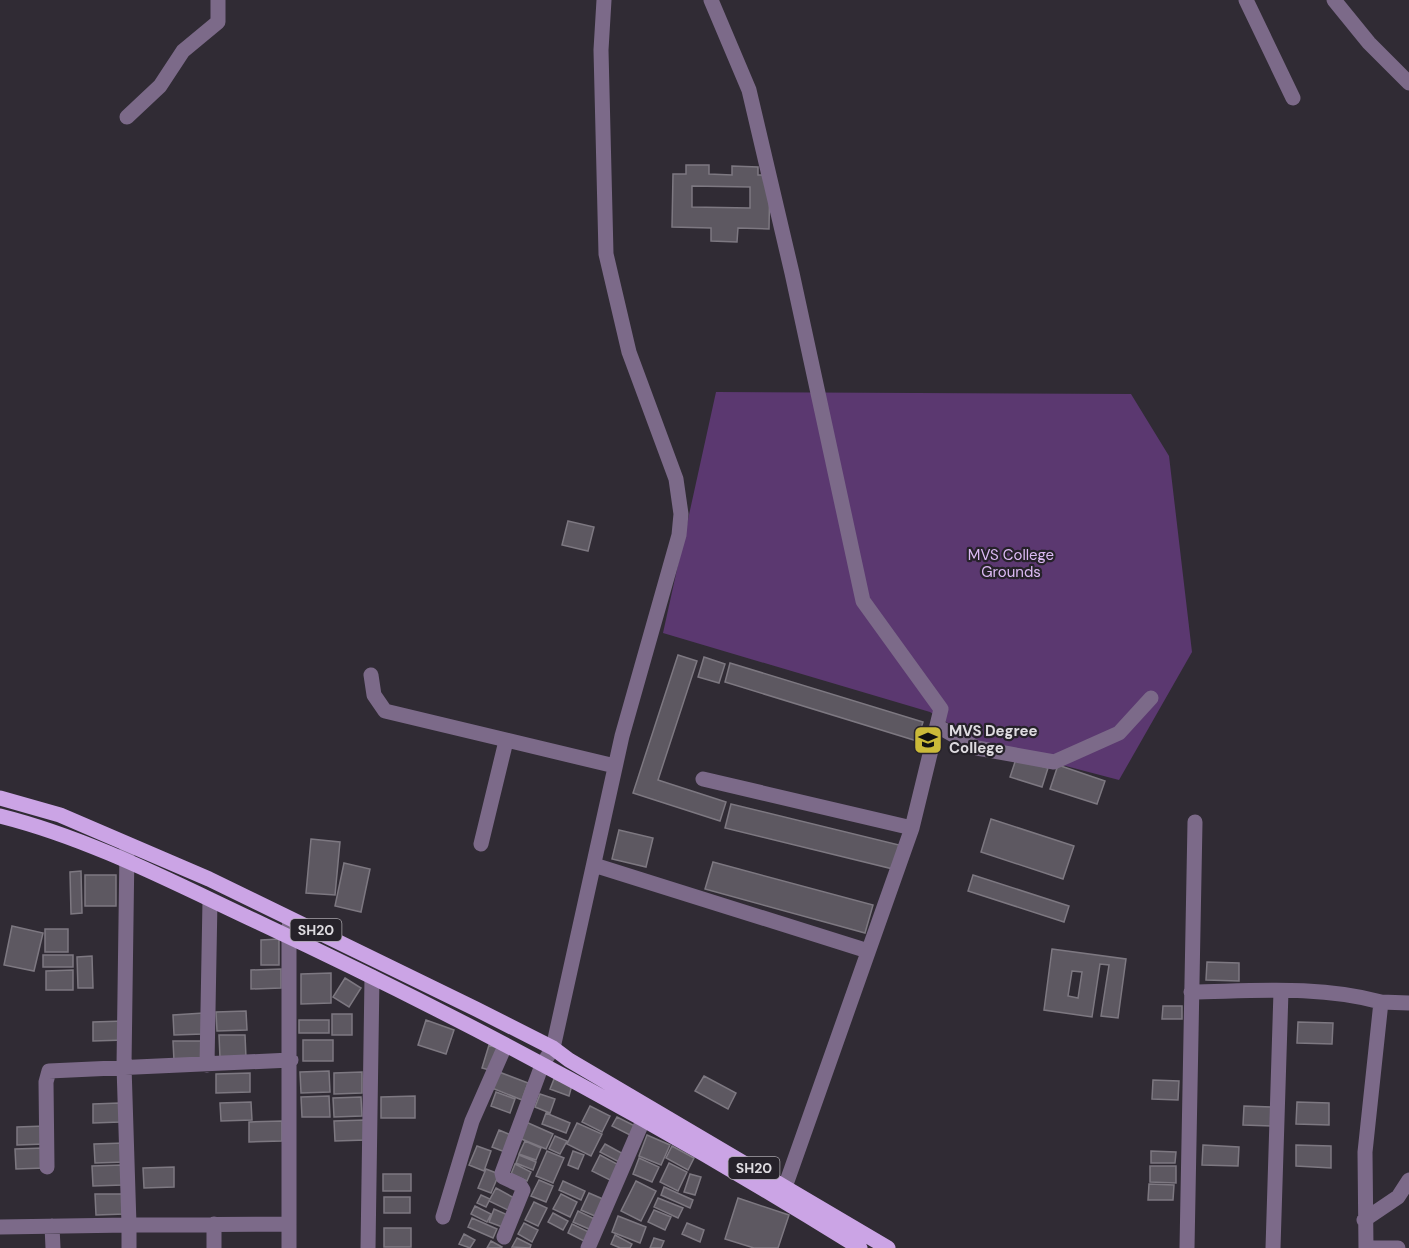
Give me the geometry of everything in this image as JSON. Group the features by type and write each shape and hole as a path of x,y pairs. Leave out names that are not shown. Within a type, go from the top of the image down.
{"main road":[{"name":"SH20","path":"1,801 60,815 127,842 289,917 554,1048 646,1113 855,1243 888,1248"},
{"name":"SH20","path":"0,816 37,825 127,862 210,900 290,937 542,1065 646,1113 785,1187 855,1243"}],"street":[{"path":"127,117 160,86 183,51 218,22 218,0"},
{"path":"504,1237 523,1190 520,1185 503,1177 502,1173 542,1065 554,1048 615,766 679,535 681,514 672,466 629,352 606,254 601,50 604,0"},
{"path":"711,0 749,90 792,273 863,601 941,709 912,828 785,1187"},
{"path":"1246,0 1293,99"},
{"path":"1334,0 1369,43 1409,83"},
{"path":"371,675 374,695 384,711 615,766"},
{"path":"937,726 977,748 1054,762 1119,733 1151,698"},
{"path":"481,844 506,741"},
{"path":"703,779 912,828"},
{"path":"1186,1248 1195,822"},
{"path":"127,842 124,1066 129,1248"},
{"path":"594,866 868,951"},
{"path":"207,1065 210,900"},
{"path":"289,917 291,1060 289,1248"},
{"path":"368,1248 372,978"},
{"path":"1191,992 1281,991 1358,996 1381,1002 1409,1003"},
{"path":"1273,1248 1281,991"},
{"path":"1366,1248 1365,1152 1381,1002"},
{"path":"443,1217 472,1121 505,1046"},
{"path":"47,1167 46,1082 49,1071 291,1060"},
{"path":"588,1248 646,1113"},
{"path":"1364,1220 1398,1197 1409,1180"},
{"path":"214,1224 214,1248"},
{"path":"0,1227 289,1224"},
{"path":"52,1226 53,1248"},
{"path":"1374,1248 1398,1248"}],"green space":[{"name":"MVS College Grounds","path":"716,392 1131,394 1169,456 1192,652 1119,780 982,744 930,712 663,633"}],"building":[{"path":"686,165 709,165 709,174 732,175 732,166 758,167 758,175 770,175 769,229 738,228 737,242 711,241 711,228 672,227 673,174 686,174","holes":["692,186 750,187 750,208 692,207"]},
{"path":"568,521 594,527 588,551 562,545"},
{"path":"678,655 697,661 658,780 726,802 720,821 633,793"},
{"path":"704,657 725,664 719,683 698,677"},
{"path":"730,663 923,722 917,741 725,682"},
{"path":"1016,759 1048,768 1042,787 1010,777"},
{"path":"1058,765 1105,781 1097,804 1050,789"},
{"path":"731,804 899,845 893,869 725,828"},
{"path":"991,819 1074,846 1063,879 981,852"},
{"path":"619,830 653,838 646,867 612,859"},
{"path":"311,839 340,842 335,895 306,893"},
{"path":"713,862 873,905 865,933 705,889"},
{"path":"344,863 370,869 361,912 335,906"},
{"path":"81,871 82,913 71,914 70,872"},
{"path":"85,875 116,875 116,906 85,906"},
{"path":"973,875 1069,906 1064,922 968,891"},
{"path":"12,926 43,933 34,971 4,965"},
{"path":"45,929 68,929 68,952 45,952"},
{"path":"279,939 279,965 261,965 261,940"},
{"path":"1052,949 1126,959 1118,1018 1101,1016 1109,965 1100,964 1092,1017 1044,1010","holes":["1072,971 1082,972 1078,998 1068,996"]},
{"path":"43,955 73,955 73,967 43,967"},
{"path":"92,956 93,988 78,988 77,957"},
{"path":"1207,962 1239,963 1239,981 1206,980"},
{"path":"281,969 281,988 251,989 251,970"},
{"path":"73,970 73,990 46,990 46,971"},
{"path":"331,973 331,1003 301,1004 301,974"},
{"path":"345,978 361,988 349,1007 333,997"},
{"path":"1163,1006 1182,1006 1182,1019 1162,1019"},
{"path":"246,1011 247,1030 217,1031 216,1012"},
{"path":"203,1013 203,1034 174,1035 173,1015"},
{"path":"332,1014 352,1014 352,1035 332,1035"},
{"path":"299,1020 329,1020 329,1033 299,1033"},
{"path":"426,1020 454,1030 446,1054 418,1045"},
{"path":"124,1021 125,1040 93,1041 93,1022"},
{"path":"1298,1022 1333,1023 1332,1044 1297,1043"},
{"path":"219,1035 245,1035 246,1058 220,1058"},
{"path":"303,1040 333,1040 333,1061 303,1061"},
{"path":"173,1041 204,1041 205,1060 174,1061"},
{"path":"489,1045 500,1049 493,1071 482,1068"},
{"path":"329,1071 330,1092 301,1093 300,1072"},
{"path":"362,1072 362,1093 334,1094 334,1073"},
{"path":"499,1072 528,1083 522,1100 492,1088"},
{"path":"250,1073 250,1092 216,1093 216,1074"},
{"path":"704,1076 736,1093 728,1109 695,1091"},
{"path":"554,1079 572,1085 569,1096 550,1089"},
{"path":"1153,1080 1179,1081 1178,1100 1152,1099"},
{"path":"496,1092 515,1099 510,1113 491,1106"},
{"path":"540,1094 555,1099 550,1113 535,1107"},
{"path":"329,1096 330,1117 302,1117 301,1097"},
{"path":"415,1096 415,1118 381,1118 381,1097"},
{"path":"361,1097 362,1116 334,1117 333,1098"},
{"path":"251,1102 252,1120 221,1121 220,1103"},
{"path":"1297,1102 1329,1103 1329,1125 1296,1124"},
{"path":"119,1103 120,1122 93,1123 93,1104"},
{"path":"590,1106 610,1116 602,1132 582,1122"},
{"path":"1244,1106 1274,1107 1274,1126 1243,1125"},
{"path":"546,1113 570,1123 566,1133 542,1124"},
{"path":"617,1117 637,1127 632,1136 612,1126"},
{"path":"365,1120 366,1140 335,1141 334,1121"},
{"path":"282,1121 282,1141 249,1142 249,1122"},
{"path":"526,1122 553,1134 546,1149 519,1138"},
{"path":"577,1123 602,1134 591,1156 567,1144"},
{"path":"45,1126 45,1144 17,1145 17,1127"},
{"path":"499,1130 511,1135 505,1152 492,1147"},
{"path":"647,1135 670,1145 661,1165 639,1156"},
{"path":"555,1136 567,1141 560,1154 549,1149"},
{"path":"525,1141 541,1148 536,1160 519,1154"},
{"path":"124,1143 124,1162 95,1163 94,1144"},
{"path":"605,1144 627,1156 623,1164 600,1152"},
{"path":"1203,1145 1239,1147 1238,1166 1202,1165"},
{"path":"1296,1145 1331,1146 1331,1168 1296,1166"},
{"path":"477,1146 491,1151 484,1171 469,1165"},
{"path":"672,1146 694,1158 688,1170 666,1158"},
{"path":"44,1148 45,1168 16,1169 15,1149"},
{"path":"547,1151 564,1158 553,1183 536,1176"},
{"path":"573,1151 584,1155 578,1169 568,1165"},
{"path":"1151,1151 1176,1152 1175,1163 1151,1163"},
{"path":"519,1155 536,1162 533,1170 516,1163"},
{"path":"600,1155 619,1165 612,1181 592,1171"},
{"path":"639,1158 659,1167 652,1182 633,1174"},
{"path":"669,1163 687,1172 678,1191 660,1182"},
{"path":"515,1164 531,1172 527,1181 511,1174"},
{"path":"123,1165 123,1185 93,1186 92,1166"},
{"path":"1150,1166 1176,1166 1176,1183 1150,1182"},
{"path":"174,1167 174,1187 144,1188 143,1168"},
{"path":"486,1169 499,1174 491,1193 478,1188"},
{"path":"383,1174 411,1174 411,1191 383,1191"},
{"path":"690,1174 701,1177 695,1195 684,1192"},
{"path":"539,1180 553,1186 546,1202 531,1196"},
{"path":"563,1181 585,1191 581,1200 559,1190"},
{"path":"636,1181 656,1191 641,1221 621,1211"},
{"path":"1149,1184 1174,1185 1173,1200 1148,1200"},
{"path":"664,1187 693,1200 690,1208 661,1195"},
{"path":"496,1188 516,1199 510,1211 489,1201"},
{"path":"589,1193 612,1203 604,1220 581,1210"},
{"path":"95,1194 124,1194 125,1214 96,1215"},
{"path":"561,1194 577,1202 570,1217 553,1209"},
{"path":"481,1195 490,1199 486,1207 477,1203"},
{"path":"384,1197 410,1197 410,1213 384,1213"},
{"path":"658,1198 683,1208 678,1218 654,1207"},
{"path":"738,1198 789,1215 778,1248 754,1248 725,1239"},
{"path":"534,1202 547,1208 538,1226 525,1220"},
{"path":"475,1206 491,1214 487,1222 471,1214"},
{"path":"494,1209 510,1216 505,1228 489,1222"},
{"path":"654,1210 671,1217 665,1230 648,1222"},
{"path":"578,1211 603,1223 598,1233 573,1222"},
{"path":"553,1213 568,1221 563,1230 548,1222"},
{"path":"618,1216 646,1227 640,1243 612,1232"},
{"path":"472,1218 497,1229 493,1238 468,1227"},
{"path":"524,1223 538,1230 532,1242 518,1234"},
{"path":"687,1223 704,1230 700,1242 682,1234"},
{"path":"572,1224 597,1236 592,1245 568,1233"},
{"path":"384,1228 411,1228 411,1247 384,1247"},
{"path":"464,1234 475,1240 470,1248 459,1244"},
{"path":"615,1235 632,1244 630,1248 620,1248 611,1244"},
{"path":"517,1238 531,1245 530,1248 512,1247"},
{"path":"654,1238 664,1241 661,1248 650,1248"},
{"path":"491,1241 502,1247 487,1248"}],"place":[{"name":"MVS Degree College","path":"928,740"}]}
